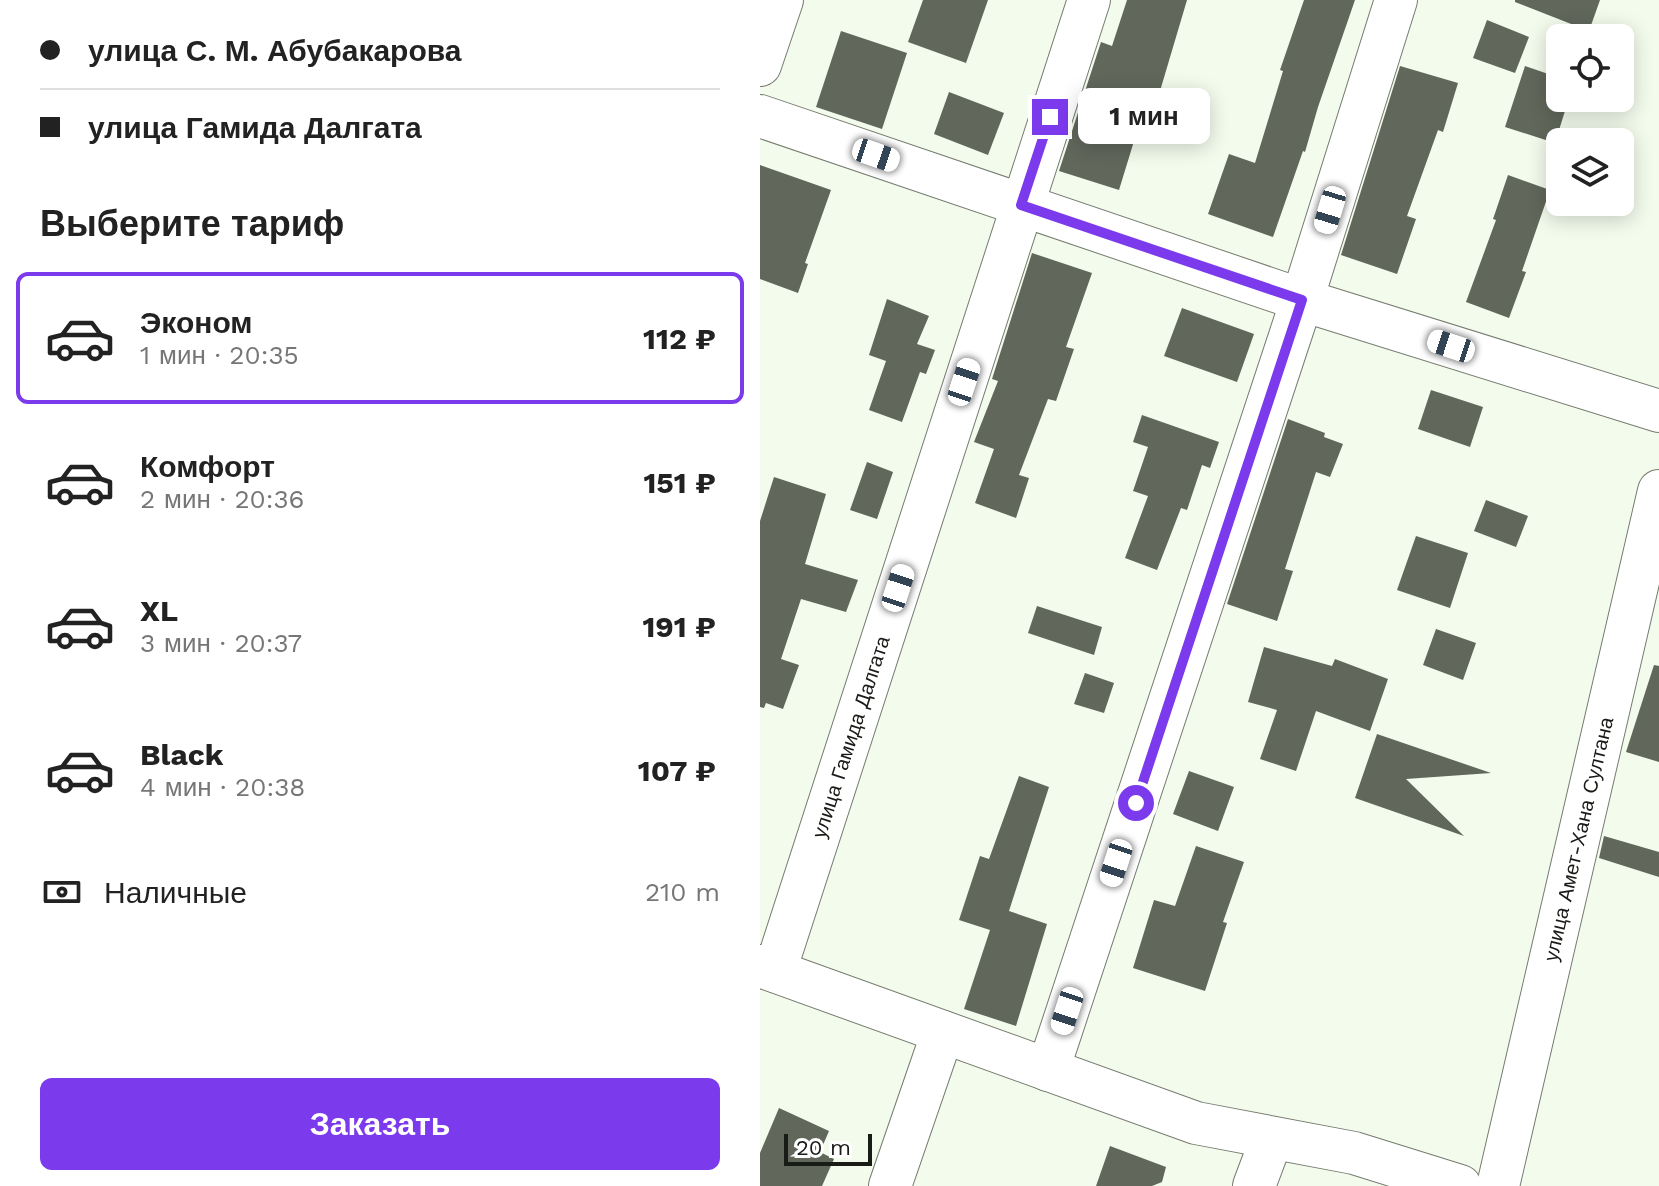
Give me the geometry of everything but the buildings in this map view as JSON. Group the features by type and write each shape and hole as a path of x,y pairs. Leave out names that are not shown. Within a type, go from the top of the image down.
{"street":[{"path":"760,65 782,0"},
{"name":"улица Гамида Далгата","path":"768,969 1089,0"},
{"path":"1048,1070 1302,300 1396,0"},
{"path":"760,116 1302,300 1659,411"},
{"name":"улица Амет-Хана Султана","path":"1498,1186 1659,491"},
{"path":"768,969 1196,1123 1354,1153 1460,1186"},
{"path":"890,1186 943,1032"},
{"path":"1254,1186 1272,1138"}],"route":[{"path":"1050,117 1021,205 1302,300 1136,803"}]}
